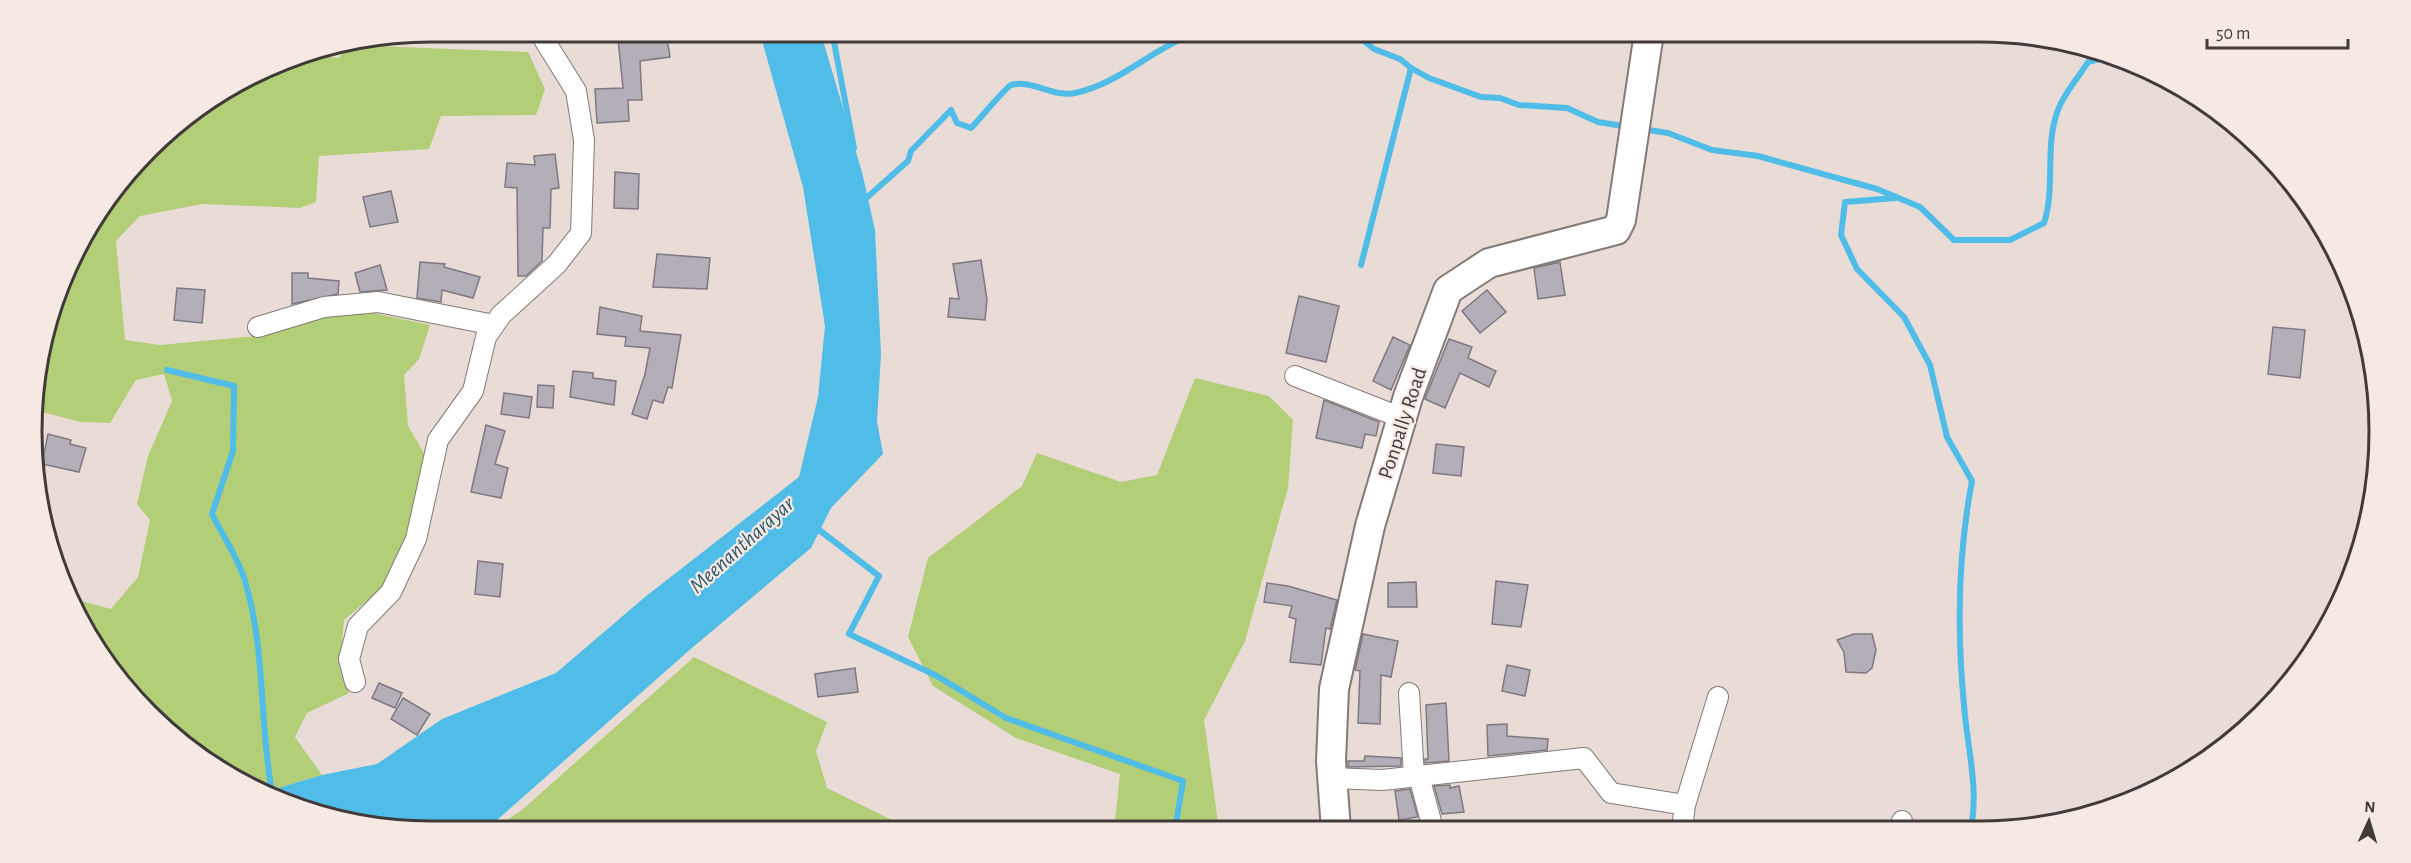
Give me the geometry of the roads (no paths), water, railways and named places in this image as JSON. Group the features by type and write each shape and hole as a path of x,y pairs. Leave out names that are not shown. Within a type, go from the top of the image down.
{"main road":[{"name":"Ponpally Road","path":"1335,821 1332,778 1334,689 1370,526 1402,418 1448,290 1490,263 1616,230 1621,220 1648,42"}],"street":[{"path":"355,682 349,659 358,627 391,592 416,539 438,440 473,391 486,337 501,315 557,264 581,233 584,140 576,91 545,42"},
{"path":"258,327 324,307 378,302 494,325"},
{"path":"1295,376 1402,418"},
{"path":"1409,693 1417,776 1431,821"},
{"path":"1683,821 1685,805 1718,697"},
{"path":"1332,778 1382,780 1584,758 1611,793 1685,805"}],"water":[{"path":"762,42 823,42 862,172 875,230 881,354 877,421 883,454 831,508 811,548 693,647 496,821 381,818 331,808 276,789 322,775 377,764 442,719 556,673 645,597 799,477 818,397 825,326 803,187"}],"waterway":[{"name":"Meenantharayar","path":"834,42 854,148"},
{"path":"863,201 908,161 911,151 951,110 957,123 971,128 1011,85 1027,84 1067,94 1091,89 1120,75 1175,42"},
{"path":"1365,42 1374,49 1400,59 1429,78 1481,97 1500,98 1519,105 1567,108 1598,122 1629,127"},
{"path":"1642,129 1668,133 1712,150 1758,156 1877,189 1920,207 1954,240 2010,240 2044,223 2049,195 2052,138 2058,110 2088,62 2096,60"},
{"path":"1361,265 1411,68"},
{"path":"1895,198 1845,202 1841,235 1857,269 1904,317 1930,365 1947,437 1972,481 1967,509 1960,593 1960,649 1974,798 1972,821"},
{"path":"167,370 234,386 233,451 212,514 238,564 252,607 271,786"},
{"path":"814,526 879,576 849,634 937,676 1006,718 1183,781 1176,821"}]}
